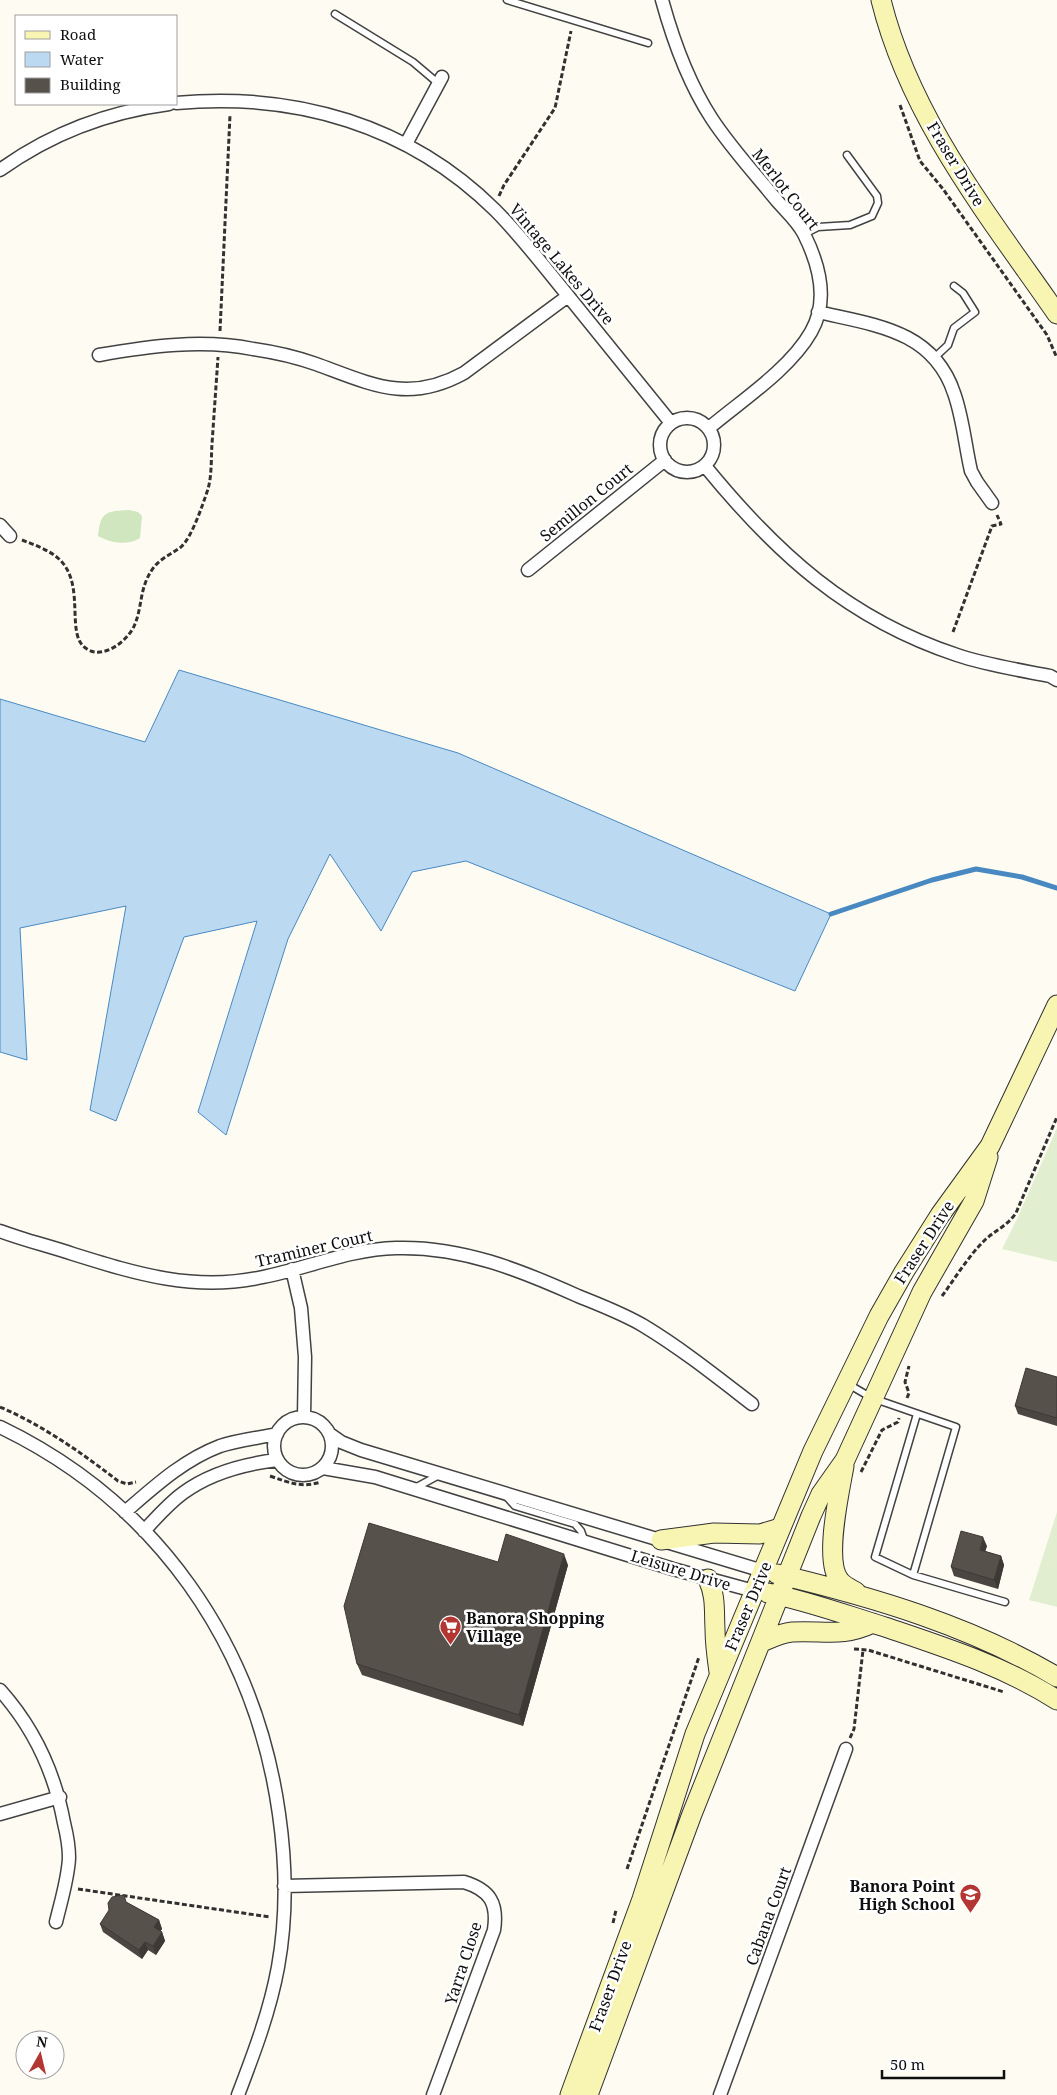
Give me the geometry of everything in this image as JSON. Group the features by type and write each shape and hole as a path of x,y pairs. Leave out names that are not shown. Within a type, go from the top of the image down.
{"street":[{"name":"Merlot Court","path":"662,0 688,72 711,118 804,234 821,282 818,312 812,330 795,354 709,428"},
{"name":"Fraser Drive","path":"881,0 890,32 914,91 958,171 1057,314"},
{"path":"406,144 441,80"},
{"name":"Vintage Lakes Drive","path":"178,103 261,102 333,115 370,128 406,144 442,168 494,208 516,231 671,423"},
{"path":"0,170 24,153 80,126 160,105"},
{"path":"99,355 166,345 218,344 253,348 293,357 379,387 413,390 430,388 450,381 464,373 568,296"},
{"path":"818,312 900,333 920,344 934,358 947,376 954,393 972,471 977,482 992,503"},
{"path":"691,418 701,421 709,428 714,437 714,448 711,458 704,466 695,471 683,472 673,468 665,460 661,450 661,440 664,430 671,423 691,418"},
{"name":"Semillon Court","path":"528,570 665,460"},
{"path":"704,466 777,548 848,604 897,630 957,655 988,664 1055,677"},
{"path":"0,525 10,536"},
{"name":"Fraser Drive","path":"570,2095 642,1898 687,1756 780,1528 845,1382 904,1272 940,1215 990,1146 1057,1005"},
{"name":"Fraser Drive","path":"588,2095 692,1814 821,1494 845,1460 922,1292 974,1202 984,1174 990,1146"},
{"name":"Traminer Court","path":"0,1231 161,1279 218,1283 263,1277 344,1255 396,1248 440,1250 494,1261 533,1276 642,1325 689,1355 752,1404"},
{"path":"144,1531 182,1493 208,1478 255,1462 277,1460 274,1442 277,1434 288,1421 304,1417 305,1357 301,1308 292,1269"},
{"name":"Leisure Drive","path":"304,1417 320,1422 331,1435 341,1442 361,1450 503,1494 913,1613 1021,1656 1057,1677"},
{"path":"0,1427 40,1448 71,1468 125,1512 144,1531 194,1590 222,1636 247,1688 258,1719 275,1787 282,1839 284,1886 283,1919 278,1965 252,2058 238,2095"},
{"path":"125,1512 165,1477 205,1452 221,1446 277,1434"},
{"path":"323,1468 332,1453 331,1435"},
{"name":"Leisure Drive","path":"277,1460 290,1472 298,1475 307,1475 323,1468 354,1472 708,1579 810,1603 978,1660 1029,1684 1057,1700"},
{"path":"845,1460 836,1515 832,1561 840,1581 864,1598"},
{"path":"662,1540 714,1533 760,1534 780,1528"},
{"path":"708,1579 714,1591 715,1650 719,1674"},
{"path":"762,1642 780,1634 792,1632 832,1633 856,1631 873,1623"},
{"path":"0,1690 15,1706 38,1742 60,1797 68,1844 68,1872 56,1922"},
{"name":"Cabana Court","path":"720,2095 846,1749"},
{"path":"0,1814 60,1797"},
{"name":"Yarra Close","path":"284,1886 464,1882 480,1888 488,1895 495,1914 494,1930 433,2095"}],"lane":[{"path":"507,0 648,43"},
{"path":"335,14 441,80"},
{"path":"804,234 818,227 850,225 872,216 878,203 877,196 847,155"},
{"path":"934,358 948,345 954,328 975,312 963,293 954,286"},
{"path":"845,1382 872,1398 956,1427 913,1574"},
{"path":"917,1414 875,1557 913,1574 1005,1602"},
{"path":"414,1489 440,1474"},
{"path":"503,1494 514,1506 575,1524 583,1535 585,1542"}],"path":[{"path":"494,208 504,185 555,108 573,20"},
{"path":"10,536 49,552 66,568 76,597 76,633 83,646 94,652 104,651 125,638 135,624 143,589 150,573 155,566 186,541 208,488 231,101"},
{"path":"899,102 920,161 943,189 1047,335 1057,358"},
{"path":"953,632 992,526 1001,524 992,503"},
{"path":"936,1303 975,1251 987,1238 1011,1220 1057,1117"},
{"path":"909,1393 905,1382 912,1357"},
{"path":"0,1407 21,1416 52,1434 118,1481 127,1484 135,1483 141,1479"},
{"path":"267,1474 297,1485 308,1486 326,1482"},
{"path":"848,1648 863,1650 1006,1693"},
{"path":"846,1749 854,1729 863,1650"},
{"path":"627,1869 700,1654"},
{"path":"64,1887 283,1919"}],"green space":[{"path":"129,510 138,512 142,516 140,538 130,542 119,543 98,536 100,522 106,514"},
{"path":"1057,1128 1057,1262 1002,1249"},
{"path":"1057,1512 1057,1607 1029,1600"}],"water":[{"path":"179,670 458,753 831,914 795,991 466,861 412,872 381,931 330,854 288,939 226,1135 198,1112 257,921 184,937 116,1121 90,1110 126,906 20,928 27,1060 0,1052 0,699 145,742"}],"building":[{"path":"1026,1368 1057,1377 1057,1418 1015,1406"},
{"name":"Banora Shopping Village","path":"369,1523 498,1562 506,1534 564,1554 519,1715 357,1664 344,1606"},
{"path":"961,1531 983,1537 980,1550 1001,1556 994,1580 951,1567"},
{"path":"124,1895 126,1902 159,1920 154,1927 162,1932 153,1946 145,1942 139,1950 100,1924 109,1910 108,1903 112,1897"}],"waterway":[{"path":"831,914 932,880 976,869 1022,877 1057,888"}],"place":[{"name":"Banora Shopping Village","path":"450,1646"},
{"name":"Banora Point High School","path":"971,1914"}]}
